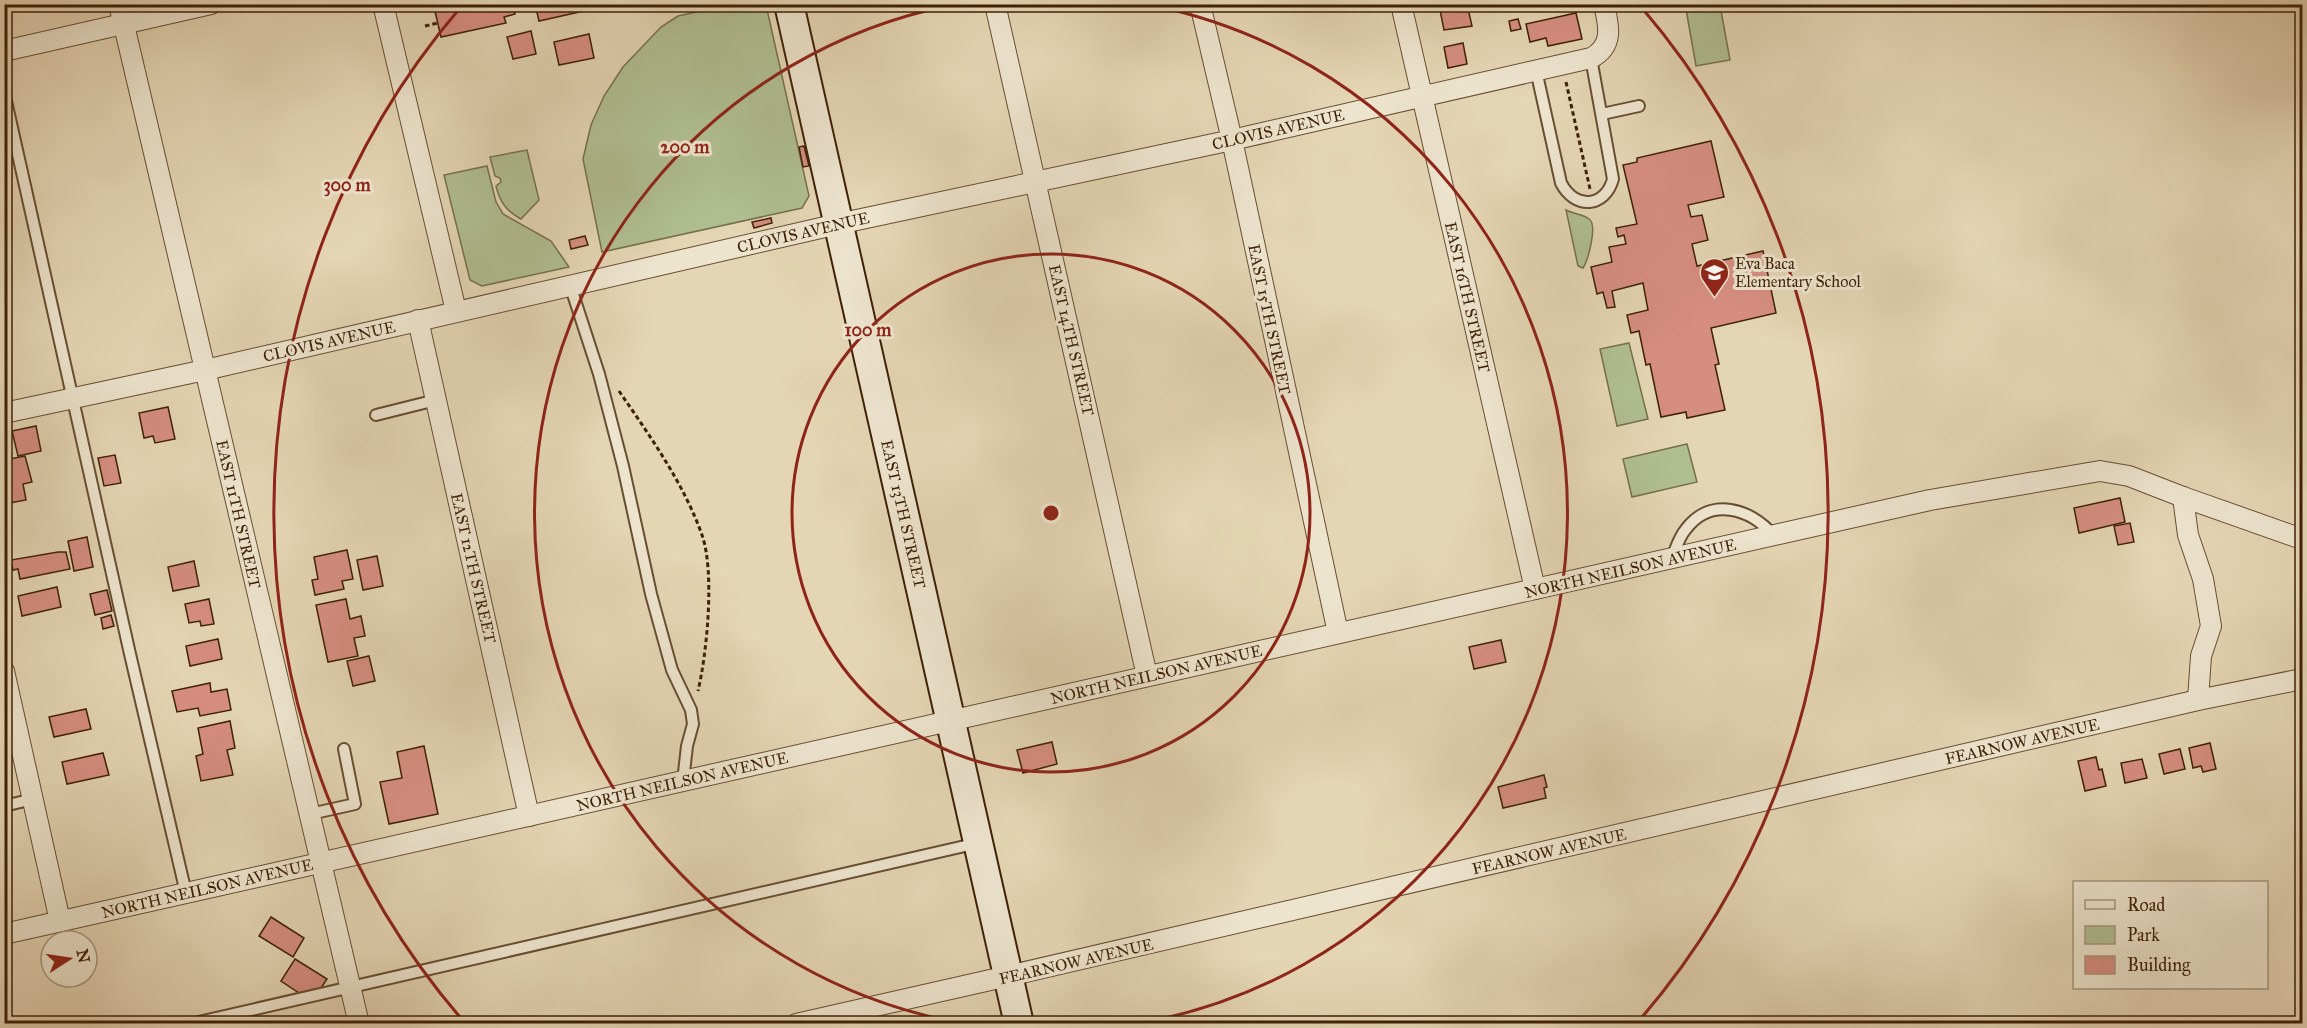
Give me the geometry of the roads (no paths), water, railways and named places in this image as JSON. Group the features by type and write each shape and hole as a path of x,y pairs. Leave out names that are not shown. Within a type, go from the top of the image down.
{"street":[{"name":"EAST 11TH STREET","path":"119,4 359,1023"},
{"path":"4,51 211,4"},
{"path":"383,4 456,311"},
{"name":"EAST 13TH STREET","path":"789,4 1019,1023"},
{"name":"EAST 14TH STREET","path":"995,4 1147,676"},
{"name":"EAST 15TH STREET","path":"1200,4 1232,140 1338,633"},
{"name":"EAST 16TH STREET","path":"1401,4 1535,589"},
{"path":"1596,56 1608,37 1604,4"},
{"name":"CLOVIS AVENUE","path":"4,413 205,370 838,224 1232,140 1596,56"},
{"name":"EAST 12TH STREET","path":"418,320 529,816"},
{"name":"NORTH NEILSON AVENUE","path":"4,934 1930,500 2100,471 2128,476 2183,498 2302,539"},
{"path":"2183,498 2188,535 2203,579 2211,626 2201,656 2198,700"},
{"path":"4,671 60,921"},
{"name":"FEARNOW AVENUE","path":"796,1023 2198,700 2302,679"}],"lane":[{"path":"1536,70 1562,183 1569,196 1577,200 1592,201 1604,196 1610,189 1613,179 1602,114 1596,56"},
{"path":"4,92 186,893"},
{"path":"1602,114 1639,106"},
{"path":"570,285 599,374 623,466 651,594 672,669 691,710 693,724 687,746 683,781"},
{"path":"376,415 436,400"},
{"path":"1672,558 1687,527 1710,511 1745,512 1762,522 1773,535"},
{"path":"309,814 355,804 344,749"},
{"path":"4,806 33,799"},
{"path":"190,1023 978,843"}],"place":[{"name":"Eva Baca Elementary School","path":"1714,298"}]}
